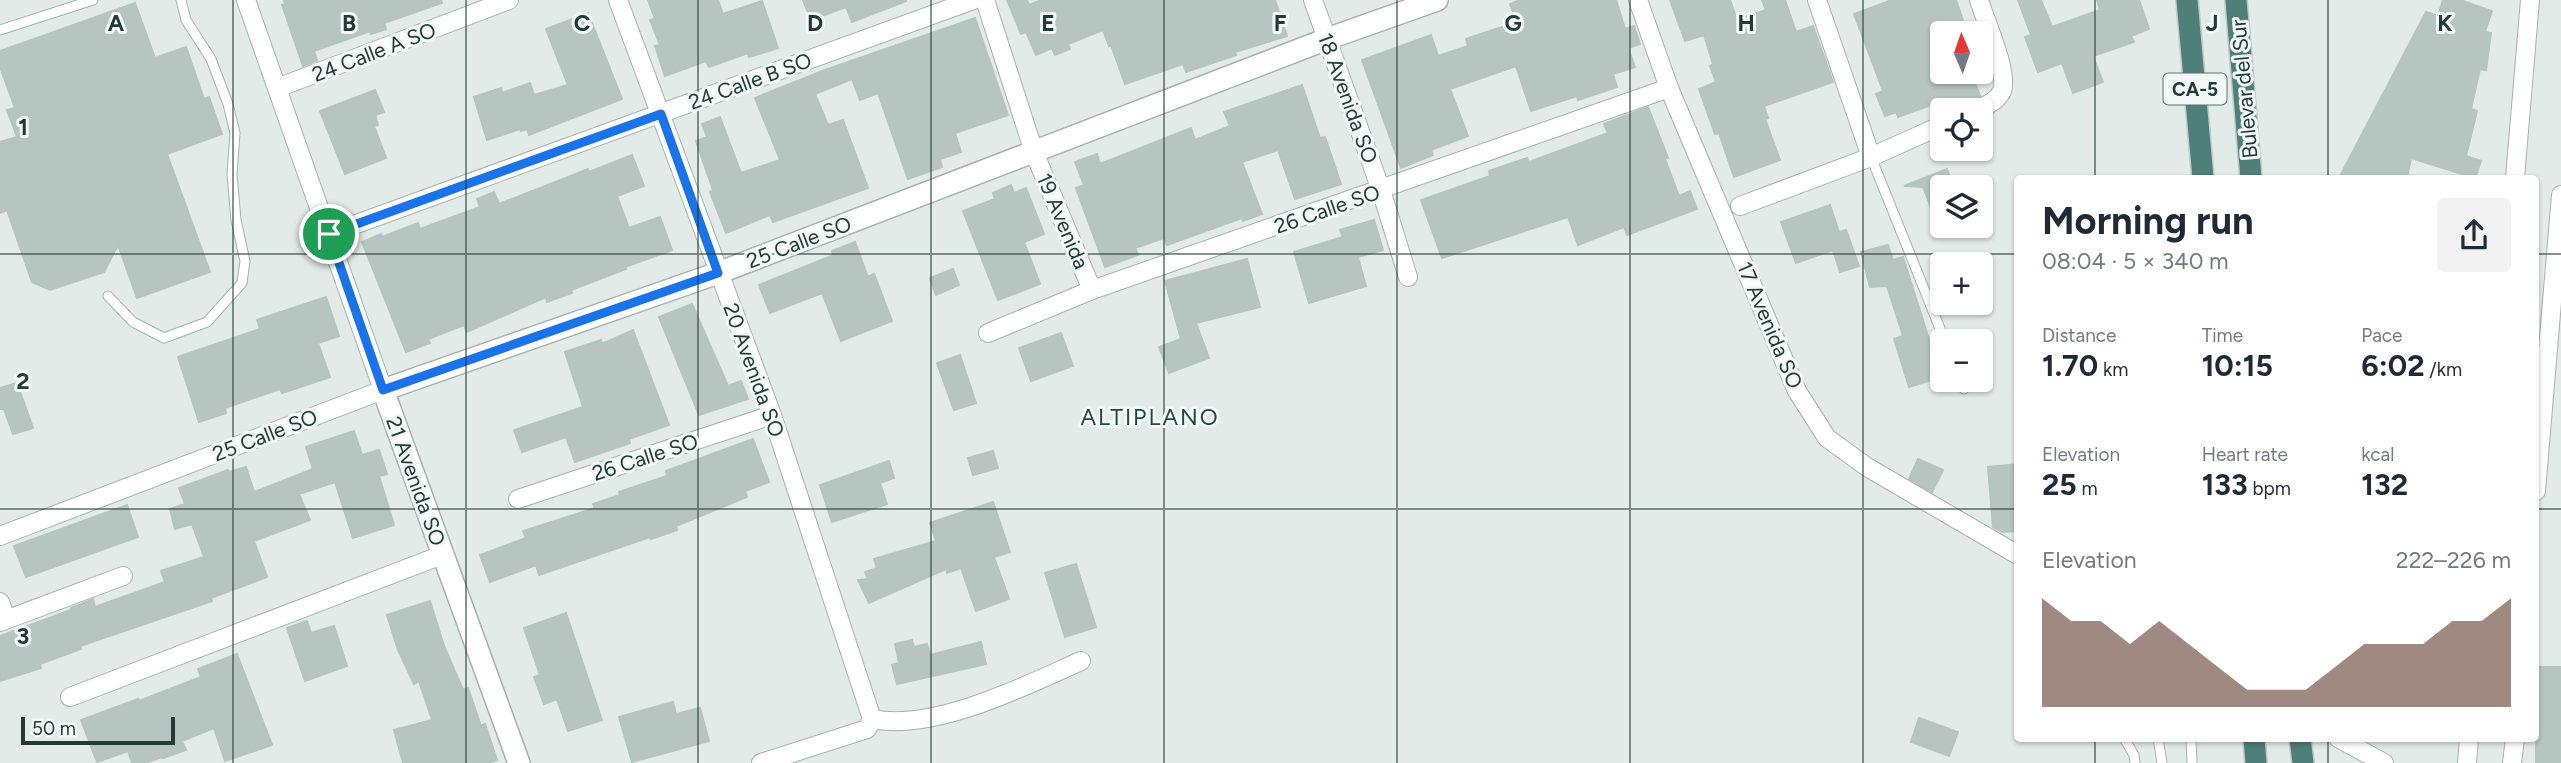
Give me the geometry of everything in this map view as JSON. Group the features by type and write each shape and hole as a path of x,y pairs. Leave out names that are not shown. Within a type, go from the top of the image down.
{"highway":[{"name":"CA-5","path":"2187,0 2203,175"},
{"name":"Bulevar del Sur","path":"2236,0 2251,175"},
{"path":"2254,742 2256,763"},
{"path":"2300,742 2303,763"}],"street":[{"name":"21 Avenida SO","path":"246,0 442,555 519,763"},
{"name":"24 Calle A SO","path":"277,88 509,0"},
{"name":"20 Avenida SO","path":"618,0 772,415 870,711"},
{"name":"24 Calle B SO","path":"329,234 973,0"},
{"name":"19 Avenida","path":"985,0 1034,152 1092,290"},
{"name":"18 Avenida SO","path":"1312,0 1381,190 1408,277"},
{"name":"25 Calle SO","path":"0,536 383,390 718,273 1326,39 1437,0"},
{"name":"17 Avenida SO","path":"1638,0 1669,88 1797,391 1828,438 1867,467 2014,553"},
{"path":"1817,0 1871,157"},
{"path":"1979,0 2004,76 2002,91 1993,102"},
{"path":"2515,175 2530,0"},
{"name":"26 Calle SO","path":"988,333 1092,290 1669,88"},
{"path":"1740,206 1871,157 1930,130"},
{"path":"2539,455 2561,195"},
{"name":"26 Calle SO","path":"518,499 772,415"},
{"path":"70,697 442,555"},
{"path":"0,585 3,621 124,576"},
{"path":"761,763 867,729 870,711 887,722 919,719 989,701 1081,661"},
{"path":"2345,742 2384,763"},
{"path":"2467,763 2469,742"},
{"path":"2512,763 2515,742"}],"lane":[{"path":"0,30 93,0"},
{"path":"108,296 133,322 164,338 207,322 242,284 246,261 236,220 232,174 235,133 228,104 211,59 186,20 181,0"},
{"path":"1871,157 1940,329"},
{"path":"2126,742 2134,755 2135,763"},
{"path":"2159,742 2162,763"},
{"path":"2191,742 2192,763"}],"building":[{"path":"284,0 441,0 442,3 384,23 386,29 371,34 370,31 314,51 317,61 303,66 282,5 285,4"},
{"path":"648,0 718,0 723,14 762,1 778,48 749,57 748,53 709,67 706,61 665,76 655,46 660,45 650,20 655,19"},
{"path":"803,0 906,1 852,22 846,7 811,20"},
{"path":"1007,0 1027,0 1029,5 1042,0 1275,0 1287,36 1235,52 1236,55 1186,72 1183,64 1125,84 1103,30 1068,44 1070,49 1055,55 1052,48 1036,55 1026,32 1021,34"},
{"path":"1520,0 1616,0 1625,29 1634,26 1640,44 1628,48 1635,67 1613,74 1617,87 1531,111 1516,66 1450,89 1468,136 1431,150 1433,155 1401,168 1362,60 1431,35 1438,56 1468,46 1466,39 1517,22 1510,4"},
{"path":"1670,0 1730,0 1737,20 1766,10 1762,0 1785,0 1796,32 1813,26 1833,82 1764,106 1768,118 1765,119 1780,160 1734,177 1719,133 1715,134 1699,89 1716,82 1704,35 1685,41"},
{"path":"1892,0 1956,0 1963,21 1930,21 1930,84 1976,84 1980,96 1930,98 1930,105 1898,117 1896,112 1885,116 1876,94 1883,91 1854,14"},
{"path":"2018,0 2041,0 2052,27 2100,10 2097,0 2139,0 2149,29 2131,36 2134,42 2093,56 2103,82 2073,93 2062,63 2038,72 2025,37 2031,35"},
{"path":"2443,0 2460,0 2492,11 2485,32 2491,33 2486,70 2480,69 2471,109 2477,111 2466,156 2481,161 2476,175 2465,175 2411,158 2408,175 2341,175 2426,12 2438,16"},
{"path":"135,3 155,58 186,47 204,99 209,97 222,134 167,154 210,272 137,298 118,245 104,272 50,290 32,282 7,210 0,213 0,142 17,137 7,110 15,108 0,67 0,51"},
{"path":"588,13 622,99 529,135 527,129 520,129 487,140 474,97 501,88 502,93 530,83 534,95 568,85 546,29"},
{"path":"975,18 1008,115 955,133 961,152 940,159 942,167 908,179 878,93 860,100 852,79 815,94 828,125 843,120 868,188 773,222 770,215 726,233 710,192 713,190 696,141 707,137 702,124 720,117 741,173 780,160 755,98 825,70"},
{"path":"1302,85 1320,138 1325,137 1341,184 1295,199 1278,150 1242,162 1262,214 1243,221 1242,218 1167,245 1164,238 1135,248 1138,255 1105,267 1076,188 1084,185 1075,162 1097,154 1100,164 1191,128 1195,140 1230,126 1224,112"},
{"path":"375,90 384,112 375,115 378,125 374,126 386,158 345,174 320,111"},
{"path":"1648,107 1668,158 1665,159 1679,196 1690,191 1697,209 1627,235 1624,227 1578,245 1568,217 1442,258 1421,200 1490,176 1489,171 1527,158 1529,162 1608,133 1604,124"},
{"path":"632,155 644,186 617,196 629,228 660,217 672,250 571,290 572,293 547,302 546,297 467,332 464,325 428,339 430,343 406,352 362,242 418,223 420,229 480,207 477,199 494,192 499,204"},
{"path":"1947,169 1949,175 1932,175"},
{"path":"1930,176 1930,205 1923,187 1904,186"},
{"path":"1011,185 1014,193 1026,188 1044,234 1024,242 1040,284 998,300 963,211 995,199 993,193"},
{"path":"1830,205 1839,232 1846,230 1859,266 1840,272 1833,250 1796,263 1781,222"},
{"path":"1374,220 1383,250 1358,257 1366,286 1309,303 1294,252 1343,237 1340,230"},
{"path":"855,242 868,277 874,274 892,321 841,341 822,293 770,313 759,285 834,255 832,251"},
{"path":"1888,245 1893,260 1903,257 1930,342 1930,380 1909,387 1894,339 1903,336 1887,286 1870,287 1861,252"},
{"path":"1247,259 1260,307 1196,323 1209,358 1169,373 1159,347 1181,339 1165,281"},
{"path":"953,269 959,285 936,295 930,278"},
{"path":"326,297 339,336 318,343 330,377 282,393 280,389 225,408 226,413 199,422 178,357 260,329 257,320"},
{"path":"692,304 728,386 741,381 748,399 699,415 659,317"},
{"path":"633,330 669,425 629,439 630,443 575,462 566,437 522,452 514,430 583,407 565,352 601,340 602,344"},
{"path":"1061,333 1073,366 1031,381 1019,348"},
{"path":"960,355 976,403 954,410 937,363"},
{"path":"17,383 33,428 13,434 4,409 0,409 0,388"},
{"path":"354,431 362,455 379,450 387,474 379,476 394,525 353,538 335,482 299,494 310,520 254,541 267,577 211,598 212,601 80,646 81,649 40,664 41,668 0,681 0,636 93,599 95,607 165,582 161,571 204,557 192,524 175,529 170,509 185,504 179,488 228,470 229,472 246,467 254,492 313,469 306,447"},
{"path":"753,439 769,482 745,491 747,497 676,526 677,530 651,539 650,537 539,575 536,565 490,582 480,555 526,538 523,531 595,508 593,504 620,495 619,492 667,476 666,471"},
{"path":"993,451 998,468 973,475 968,458"},
{"path":"1918,459 1943,470 1932,492 1909,479"},
{"path":"889,461 894,478 880,483 887,504 832,522 820,485"},
{"path":"2014,464 2014,531 2002,532 1993,527 1988,467"},
{"path":"993,502 1010,552 994,557 1009,599 976,611 961,568 947,573 946,569 869,603 858,580 868,579 865,572 877,568 874,559 936,541 930,523"},
{"path":"127,505 138,537 26,577 14,546"},
{"path":"1076,564 1096,627 1065,637 1045,573"},
{"path":"430,601 444,646 463,690 468,688 481,726 485,724 497,760 488,763 403,763 394,730 432,720 419,681 414,684 398,650 387,615"},
{"path":"566,613 602,720 568,731 557,699 544,704 534,677 540,675 524,628"},
{"path":"307,621 311,633 334,626 347,666 305,681 287,628"},
{"path":"912,640 914,647 927,644 930,655 981,642 986,664 897,684 892,665 899,663 895,644"},
{"path":"237,654 272,745 225,761 214,728 182,741 186,750 163,758 132,763 128,751 97,762 81,720 201,677 198,669"},
{"path":"2539,667 2561,667 2561,763 2536,763 2536,742 2539,742"},
{"path":"673,702 676,714 700,708 709,741 632,762 619,717"},
{"path":"1919,718 1958,732 1949,756 1911,742"}],"district":[{"name":"ALTIPLANO","path":"1150,417"}],"route":[{"path":"661,114 718,273 383,390 329,234 661,114"}]}
